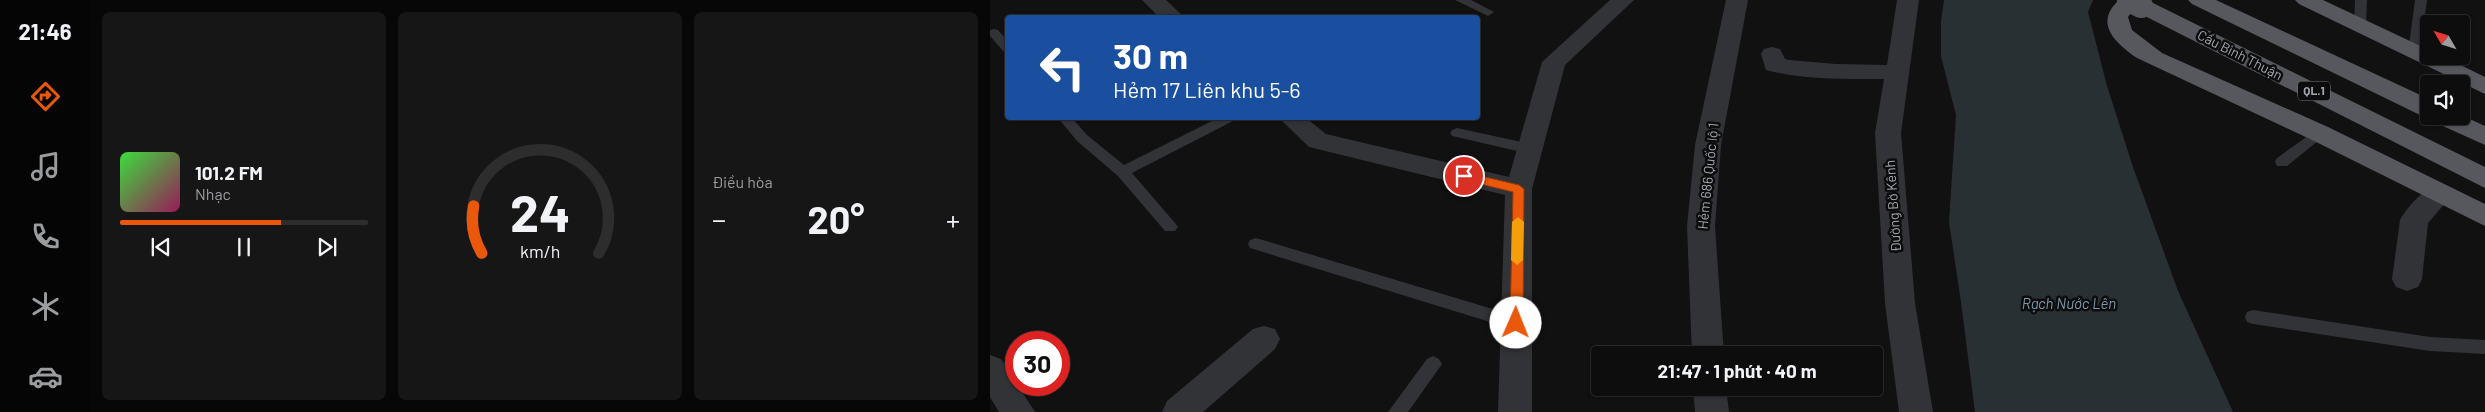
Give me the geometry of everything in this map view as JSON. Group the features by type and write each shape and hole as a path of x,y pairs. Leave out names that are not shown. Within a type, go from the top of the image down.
{"highway":[{"name":"QL.1","path":"2199,0 2420,105"},
{"path":"2240,0 2420,85"},
{"path":"2306,0 2485,86"},
{"path":"2139,2 2122,7 2118,14 2117,26 2135,47 2195,78 2319,133 2485,216"},
{"name":"Cầu Bình Thuận","path":"2139,2 2485,162"},
{"name":"Cầu Bình Thuận","path":"2139,2 2485,178"},
{"path":"2470,108 2485,115"},
{"path":"2462,125 2485,136"}],"street":[{"path":"1153,0 1170,15"},
{"path":"1515,412 1519,189 1554,62 1623,0"},
{"name":"Hẻm 686 Quốc lộ 1","path":"1708,346 1701,226 1708,145 1737,0"},
{"name":"Đường Bờ Kênh","path":"1908,0 1888,134 1900,303 1916,412"},
{"path":"1772,54 1774,65 1788,68 1831,72 1898,72"},
{"path":"1293,120 1318,141 1519,189"},
{"path":"2407,279 2414,220 2439,194"},
{"path":"1179,412 1264,339"},
{"path":"990,369 1018,412"},
{"path":"1711,396 1712,412"}],"lane":[{"path":"1462,0 1488,12"},
{"path":"2360,26 2361,0"},
{"path":"2414,53 2421,0"},
{"path":"994,33 1005,46"},
{"path":"1067,120 1082,138 1123,172 1170,227"},
{"path":"1123,172 1224,120"},
{"path":"1457,133 1530,150"},
{"path":"2282,162 2319,133"},
{"path":"1256,244 1516,323"},
{"path":"2253,317 2430,344 2485,347"},
{"path":"1397,412 1433,364"}],"water":[{"name":"Rạch Nước Lên","path":"1944,0 2093,0 2088,12 2107,86 2133,167 2178,291 2233,412 1975,412 1949,222 1956,115 1941,56 1941,21"}],"slow traffic":[{"path":"1517,260 1518,222"}],"route":[{"path":"1464,176 1519,189 1516,323"}]}
